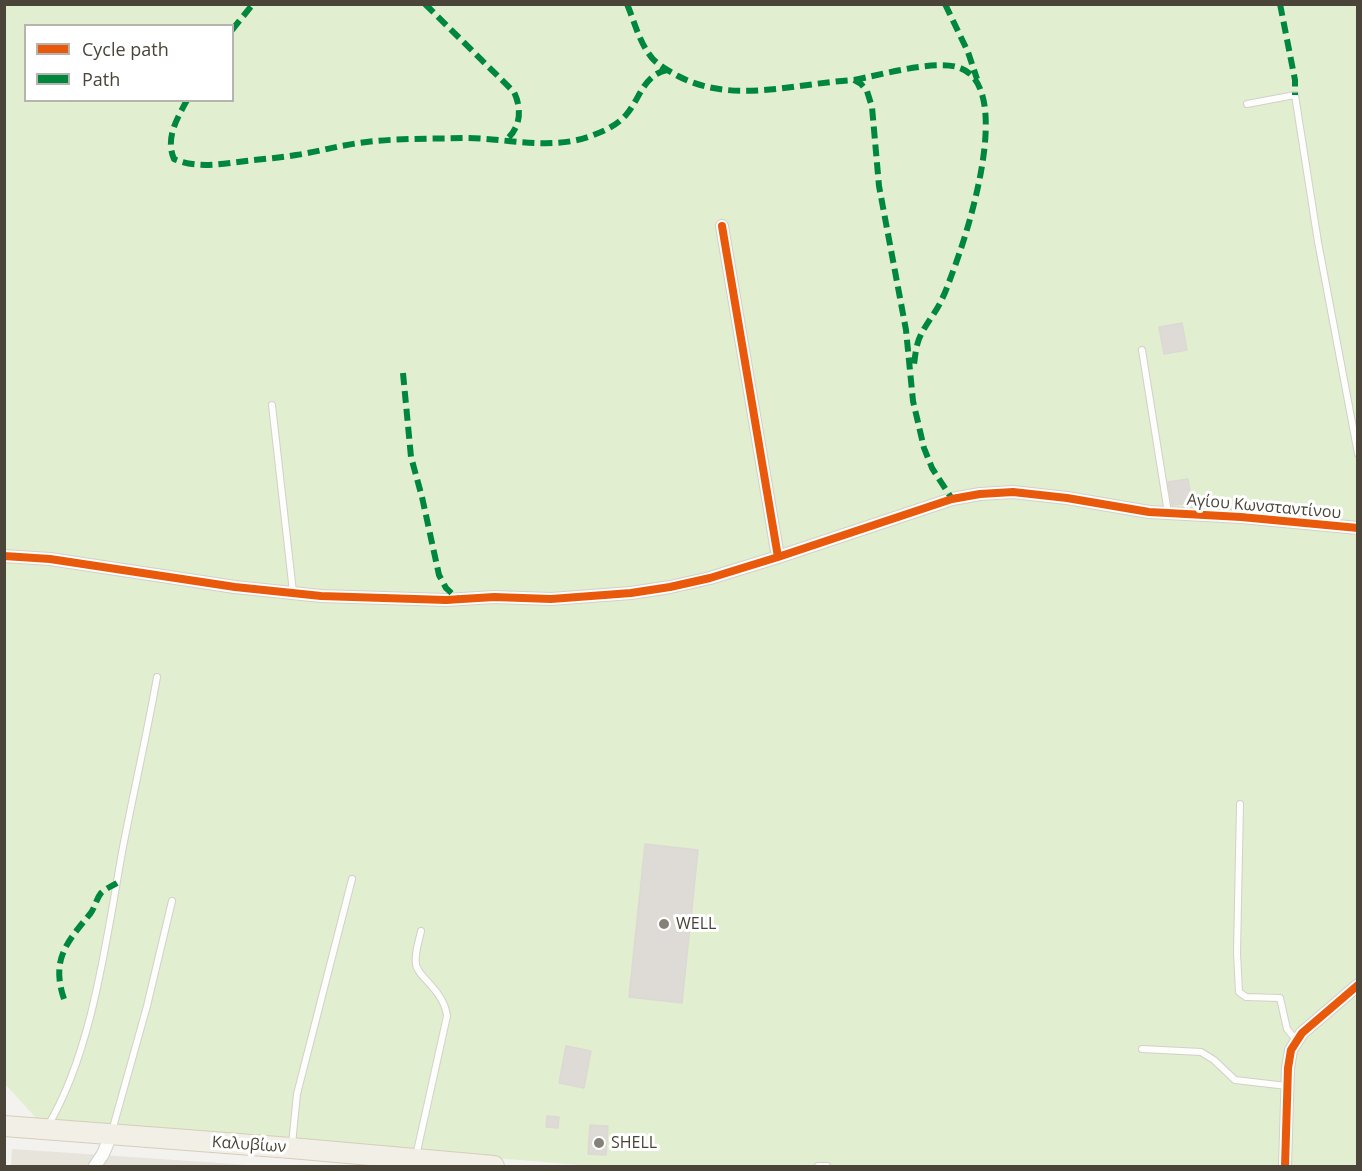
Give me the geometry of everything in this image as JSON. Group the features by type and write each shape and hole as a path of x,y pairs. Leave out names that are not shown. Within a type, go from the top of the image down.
{"main road":[{"name":"Καλυβίων","path":"4,1126 291,1148 494,1167"}],"street":[{"path":"722,226 778,557"},
{"name":"Αγίου Κωνσταντίνου","path":"4,556 50,559 235,587 339,597 408,597 446,600 475,597 551,599 670,587 710,578 941,502 980,494 1013,492 1168,513 1358,528"},
{"path":"1285,1167 1291,1050 1302,1033 1358,985"},
{"path":"95,1167 111,1135"}],"lane":[{"path":"1247,104 1295,95 1318,242 1358,454"},
{"path":"1142,350 1168,513"},
{"path":"272,405 294,593"},
{"path":"46,1129 56,1113 75,1066 87,1023 108,929 157,677"},
{"path":"1240,804 1237,953 1239,992 1246,997 1280,998 1287,1029 1297,1041"},
{"path":"291,1148 297,1094 352,879"},
{"path":"111,1135 147,1006 172,901"},
{"path":"415,1160 447,1016 446,1006 438,991 417,969 421,931"},
{"path":"1142,1049 1201,1052 1214,1060 1234,1080 1288,1086"},
{"path":"818,1167 827,1167"}],"shaded area":[{"path":"12,1149 220,1163 257,1166 11,1166"}],"green space":[{"path":"5,5 1357,5 1357,1166 591,1166 38,1120 5,1084"}],"building":[{"path":"1182,323 1187,350 1164,354 1159,327"},
{"path":"1188,479 1192,503 1172,505 1168,482"},
{"name":"WELL","path":"645,844 698,850 682,1003 629,997"},
{"path":"566,1046 591,1051 584,1088 559,1083"},
{"path":"547,1116 559,1117 558,1128 546,1127"},
{"path":"590,1125 608,1126 606,1155 588,1154"}],"marked path":[{"path":"234,28 253,4"},
{"path":"425,4 514,92 519,118 515,129 506,140"},
{"path":"627,4 640,39 652,58 671,72 699,85 743,91 854,80 867,91 872,107 879,186 906,330 913,401 924,448 932,468 952,499"},
{"path":"945,4 968,52 977,79"},
{"path":"1280,4 1295,80 1295,95"},
{"path":"854,80 906,69 947,65 957,67 975,79 984,101 986,129 983,162 968,227 945,293 919,339 914,365"},
{"path":"186,102 176,121 172,136 172,151 174,159 200,165 290,156 385,140 464,138 560,143 591,136 610,128 631,109 647,82 667,70"},
{"path":"403,373 411,457 439,575 446,588 458,599"},
{"path":"64,999 59,973 63,953 74,934 92,912 101,893 117,883"}],"cycle path":[{"path":"722,226 778,557"},
{"path":"4,556 50,559 235,587 321,596 446,600 494,597 551,599 631,593 710,578 952,499 980,494 1013,492 1067,498 1149,512 1241,517 1358,528"},
{"path":"1285,1166 1288,1068 1291,1050 1302,1033 1358,985"}],"place":[{"name":"WELL","path":"664,924"},
{"name":"SHELL","path":"599,1143"}]}
